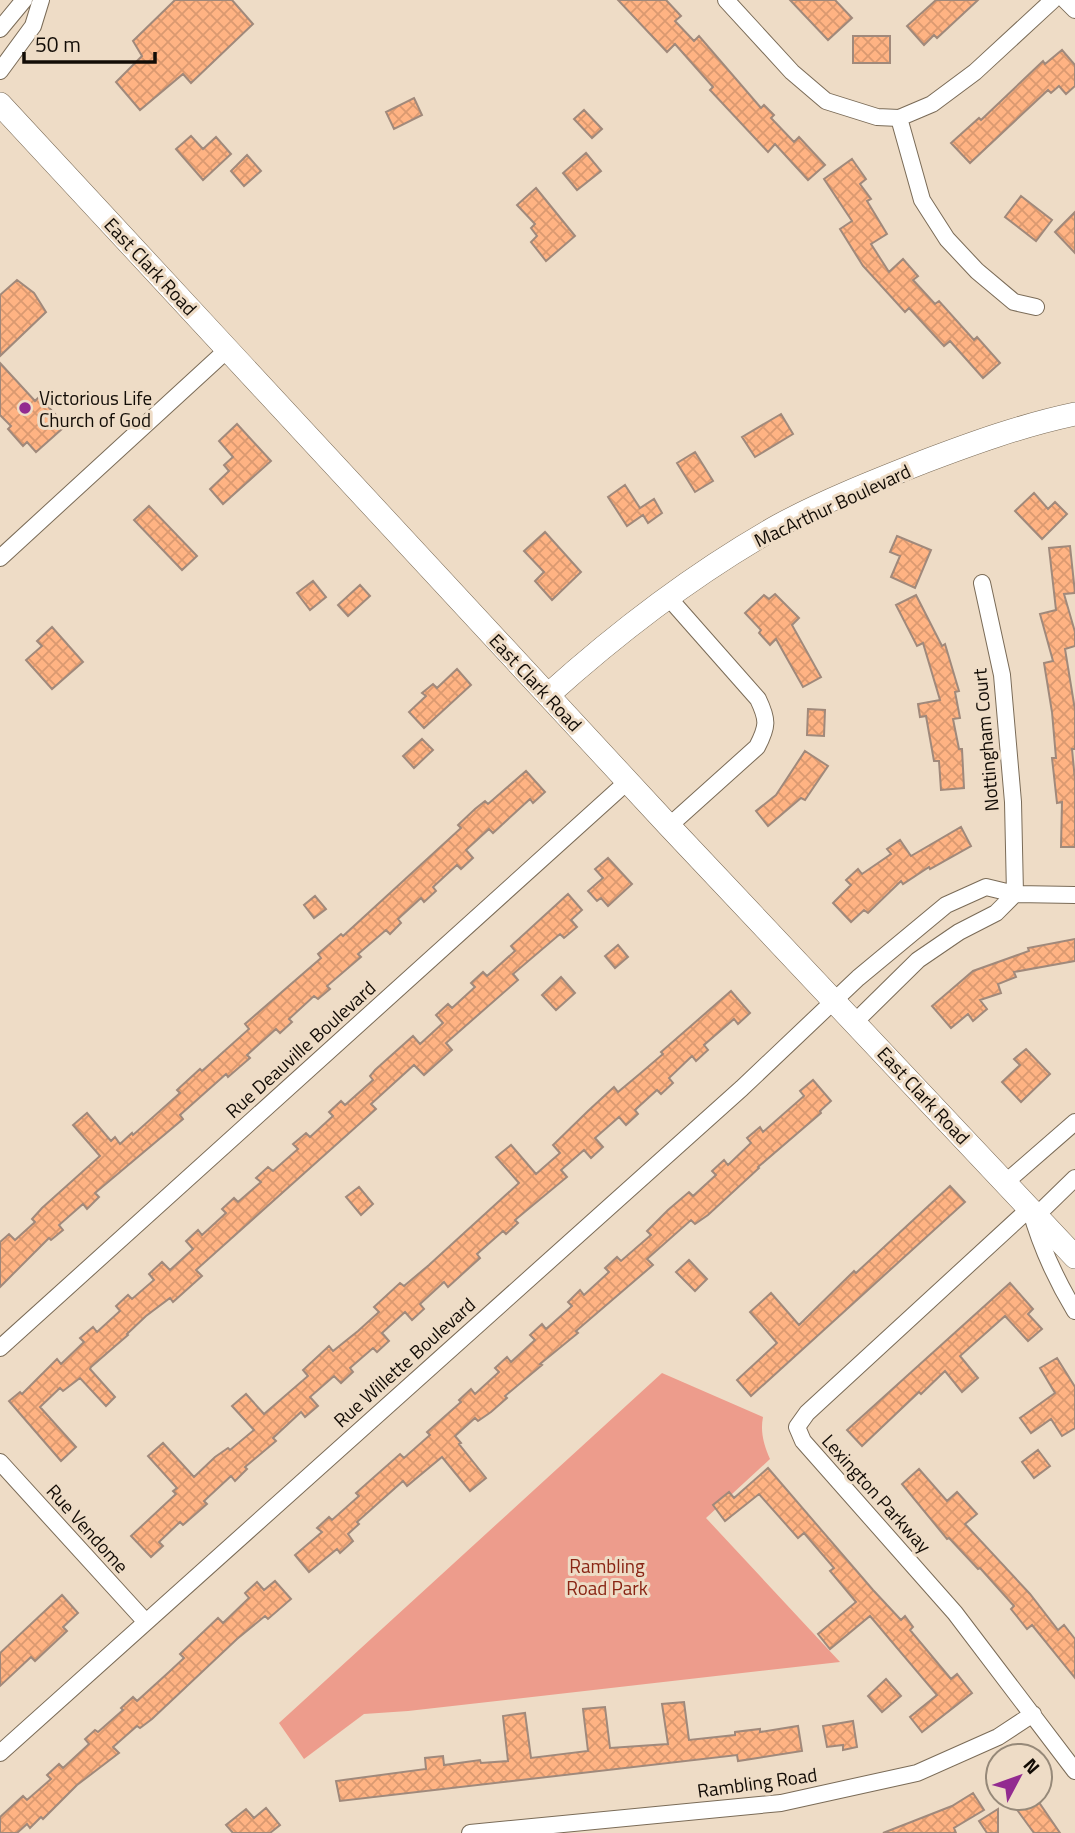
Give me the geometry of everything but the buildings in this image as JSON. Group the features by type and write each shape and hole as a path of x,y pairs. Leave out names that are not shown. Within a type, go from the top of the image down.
{"main road":[{"name":"East Clark Road","path":"0,104 669,827 1075,1256"},
{"name":"MacArthur Boulevard","path":"548,695 614,637 667,597 780,525 850,492 974,442 1075,414"}],"street":[{"path":"0,29 24,0"},
{"path":"0,71 33,26 41,0"},
{"path":"726,0 792,72 825,101 877,117 899,118 932,104 975,72 1053,0"},
{"path":"1065,0 1075,10"},
{"path":"899,118 922,200 947,239 977,271 1014,302 1036,307"},
{"path":"0,558 228,349"},
{"name":"Nottingham Court","path":"982,583 1002,675 1013,802 1015,894"},
{"path":"667,597 758,699 766,715 766,731 757,747 669,827"},
{"name":"Rue Deauville Boulevard","path":"0,1348 628,781"},
{"name":"Rue Willette Boulevard","path":"0,1753 742,1088 894,947 947,905 986,887 1015,894 1075,895"},
{"path":"855,1022 918,960 959,932 996,913 1015,894"},
{"path":"1006,1182 1075,1122"},
{"path":"1075,1178 1033,1212 1040,1243 1075,1311"},
{"name":"Lexington Parkway","path":"1033,1212 807,1413 797,1427 803,1441 955,1613 1075,1771"},
{"name":"Rue Vendome","path":"0,1462 145,1621"},
{"name":"Rambling Road","path":"470,1833 781,1803 808,1798 918,1773 998,1737 1033,1714"}],"green space":[{"name":"Rambling Road Park","path":"662,1373 763,1417 763,1438 770,1459 706,1518 840,1662 364,1714 304,1759 279,1723"}],"place":[{"name":"Victorious Life Church of God","path":"25,408"}]}
